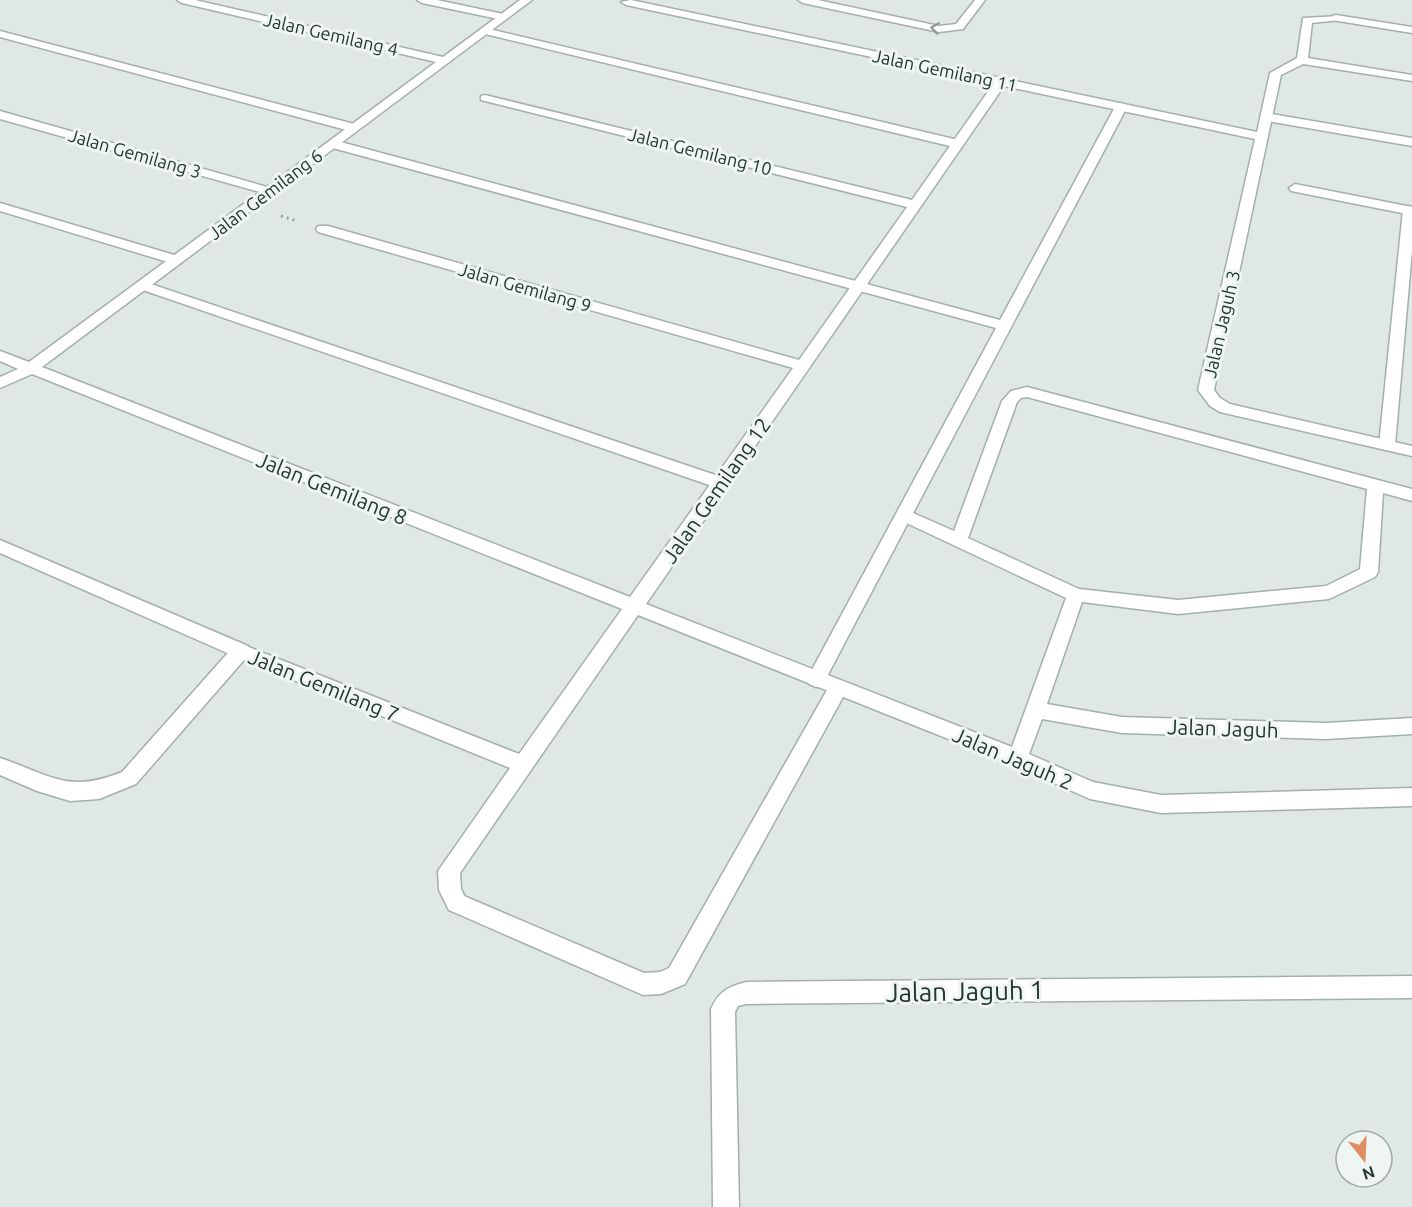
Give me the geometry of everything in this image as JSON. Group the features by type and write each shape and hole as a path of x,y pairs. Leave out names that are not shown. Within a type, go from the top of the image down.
{"street":[{"name":"Jalan Gemilang 4","path":"186,0 445,61"},
{"path":"422,0 503,18"},
{"name":"Jalan Gemilang 6","path":"0,383 30,369 527,0"},
{"path":"802,0 939,30 959,27 980,0"},
{"name":"Jalan Gemilang 11","path":"626,2 1263,137"},
{"path":"1412,30 1336,18 1306,20 1302,60 1412,78"},
{"path":"485,31 958,144"},
{"path":"0,34 354,128"},
{"name":"Jalan Jaguh 3","path":"1302,60 1276,72 1206,390 1215,402 1225,408 1412,451"},
{"name":"Jalan Gemilang 12","path":"838,688 677,976 661,983 643,984 457,903 450,890 449,872 1001,82"},
{"name":"Jalan Gemilang 10","path":"485,98 916,205"},
{"path":"816,679 1121,107"},
{"name":"Jalan Gemilang 3","path":"0,115 269,191"},
{"path":"1265,117 1412,142"},
{"path":"333,144 857,288 1004,326"},
{"path":"1295,188 1411,210 1386,445"},
{"path":"0,207 176,260"},
{"name":"Jalan Gemilang 9","path":"323,229 803,366"},
{"path":"142,285 721,483"},
{"name":"Jalan Gemilang 8","path":"0,356 634,608"},
{"path":"959,540 1010,401 1016,394 1028,392 1412,495"},
{"path":"903,515 1076,595 1178,607 1329,591 1368,572 1375,486"},
{"path":"0,546 241,651"},
{"path":"1017,758 1076,595"},
{"name":"Jalan Jaguh 2","path":"634,608 1017,758 1090,790 1161,804 1412,796"},
{"name":"Jalan Gemilang 7","path":"0,766 44,786 70,792 99,790 129,778 241,651 524,765"},
{"name":"Jalan Jaguh","path":"1035,710 1122,725 1326,731 1412,726"},
{"name":"Jalan Jaguh 1","path":"726,1207 723,1009 730,997 746,993 1412,987"}],"path":[{"path":"248,207 323,229"}]}
